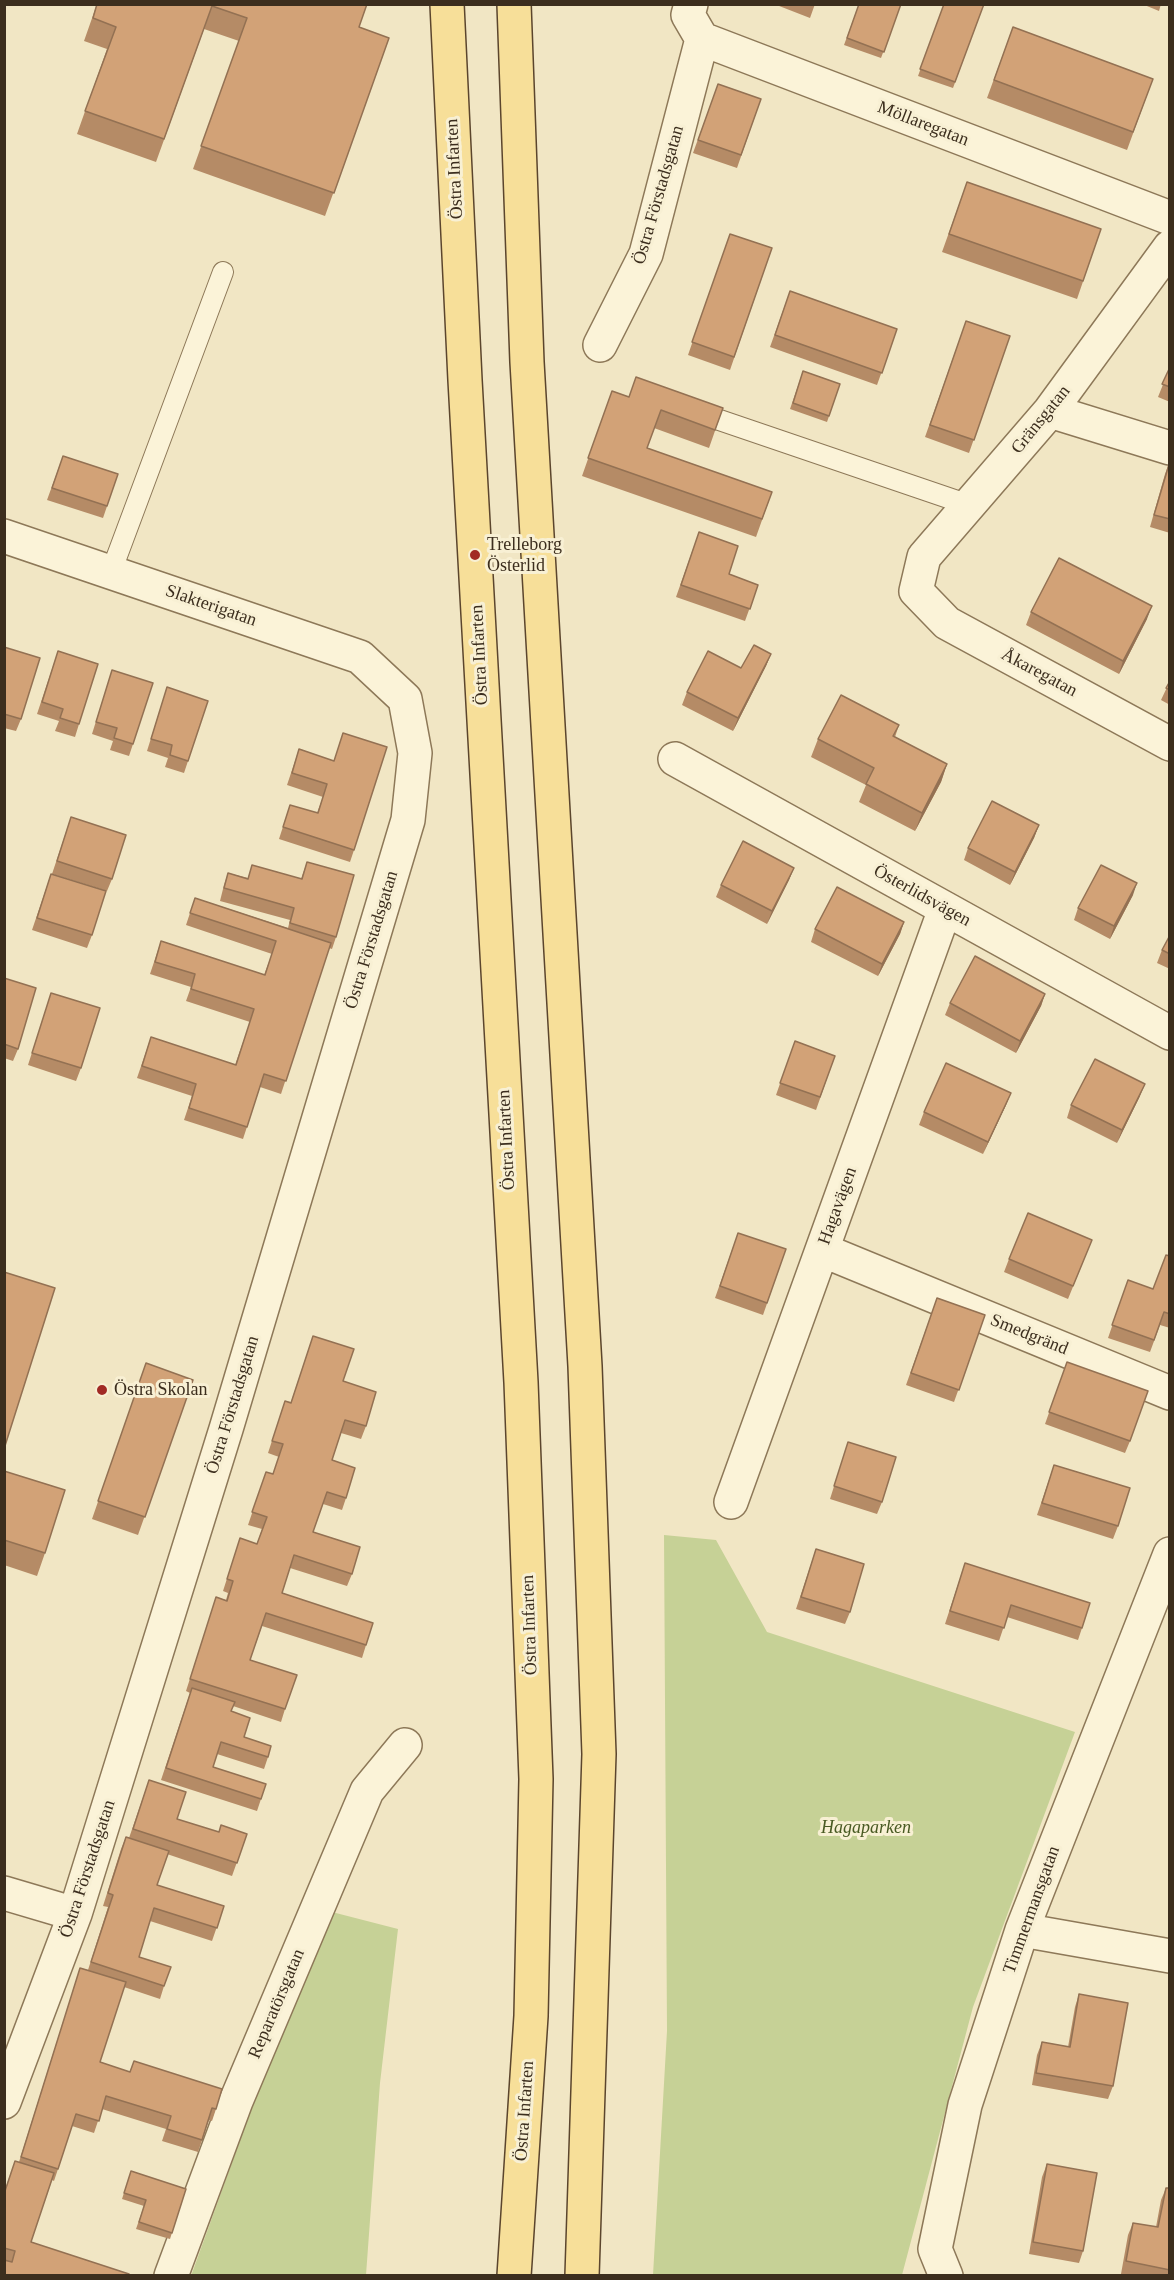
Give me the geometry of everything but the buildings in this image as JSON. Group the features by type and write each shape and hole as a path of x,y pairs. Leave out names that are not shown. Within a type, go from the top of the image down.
{"main road":[{"name":"Östra Infarten","path":"447,4 465,380 521,1382 536,1779 531,2016 514,2276"},
{"path":"514,4 528,386 585,1366 598,1742 582,2276"}],"street":[{"name":"Möllaregatan","path":"694,19 1170,219"},
{"name":"Östra Förstadsgatan","path":"600,345 646,254 694,19"},
{"name":"Gränsgatan","path":"916,591 924,557 1050,411 1170,247"},
{"path":"1050,411 1170,448"},
{"name":"Slakterigatan","path":"4,536 360,657 405,699"},
{"name":"Åkaregatan","path":"916,591 947,623 1170,744"},
{"name":"Östra Förstadsgatan","path":"4,2102 75,1914 226,1429 408,820 415,753 405,699"},
{"name":"Österlidsvägen","path":"675,759 1170,1033"},
{"name":"Hagavägen","path":"731,1502 945,909"},
{"name":"Smedgränd","path":"822,1250 1170,1393"},
{"name":"Timmermansgatan","path":"946,2276 935,2249 965,2105 1022,1930 1170,1554"},
{"name":"Reparatörsgatan","path":"171,2276 236,2101 367,1791 405,1745"},
{"path":"4,1893 75,1914"},
{"path":"1022,1930 1170,1956"}],"lane":[{"path":"111,572 223,272"},
{"path":"676,405 969,505"}],"green space":[{"name":"Hagaparken","path":"664,1535 716,1540 767,1632 1075,1732 973,2007 902,2275 653,2275 667,2031"},
{"path":"332,1912 398,1929 380,2083 366,2275 191,2276 294,1991"}],"place":[{"name":"Trelleborg Österlid","path":"475,555"},
{"name":"Östra Skolan","path":"102,1390"}]}
